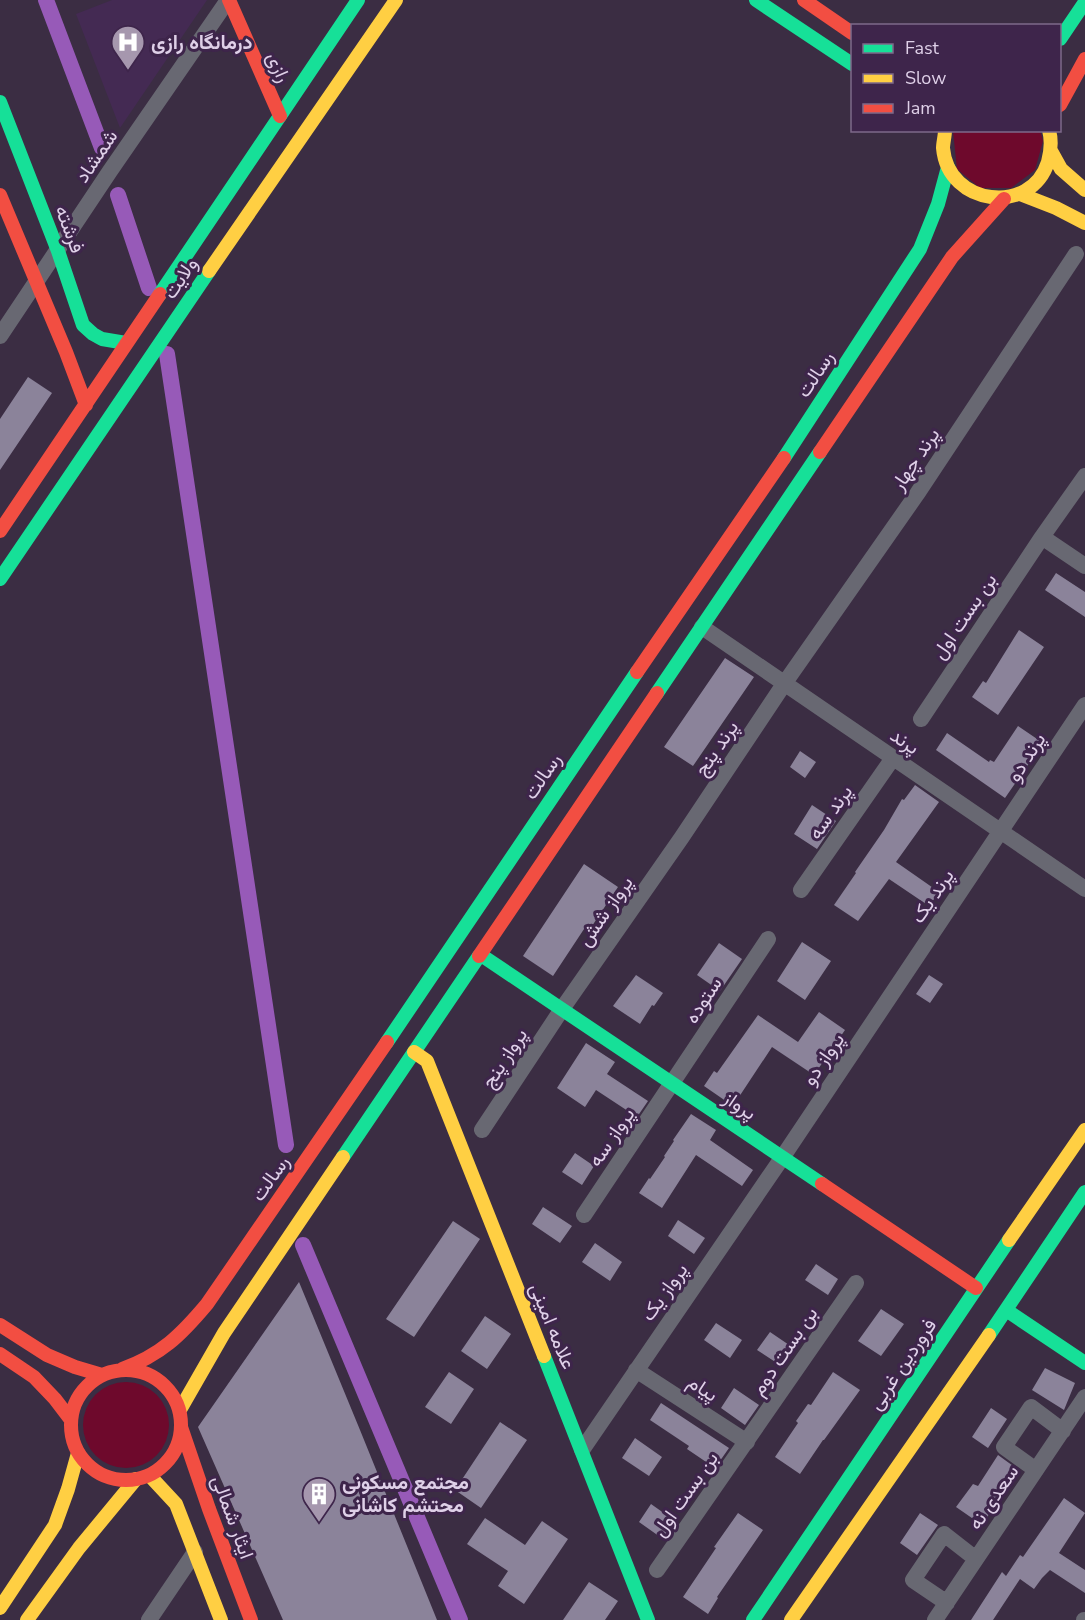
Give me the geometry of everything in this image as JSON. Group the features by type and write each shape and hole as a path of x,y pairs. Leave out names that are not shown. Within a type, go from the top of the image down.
{"street":[{"name":"رازی","path":"229,0 280,116"},
{"name":"شمشاد","path":"0,336 110,171 229,0"},
{"name":"ولایت","path":"0,531 358,0"},
{"name":"ولایت","path":"0,579 278,169 396,0"},
{"path":"756,0 851,63"},
{"path":"804,0 851,32"},
{"path":"1061,36 1085,2"},
{"path":"1061,101 1085,59"},
{"name":"فرشته","path":"0,102 58,251 83,325 92,335 102,340 126,343"},
{"path":"933,132 957,182 970,192 987,198 1004,199 1020,194 1035,184 1046,169 1052,151 1051,132"},
{"path":"944,151 945,132"},
{"path":"1052,151 1061,169 1085,190"},
{"name":"رسالت","path":"122,1370 164,1349 207,1304 779,465 920,249 938,204 948,167"},
{"path":"1020,194 1056,208 1085,223"},
{"path":"0,195 86,405"},
{"path":"27,1620 99,1522 143,1478 167,1461 177,1446 181,1427 181,1408 224,1333 952,257 1004,199"},
{"name":"پرند چهار","path":"784,684 917,494 1076,254"},
{"path":"1085,476 1042,537 1085,566"},
{"name":"بن بست اول","path":"921,719 1042,537"},
{"name":"پرند","path":"702,627 1085,890"},
{"name":"پرند پنج","path":"682,837 784,684"},
{"name":"پرند دو","path":"1001,832 1085,705"},
{"name":"پرند سه","path":"801,890 893,758"},
{"name":"پرند یک","path":"898,983 1001,832"},
{"name":"پرواز شش","path":"562,1009 682,837"},
{"name":"ستوده","path":"672,1083 768,939"},
{"name":"پرواز","path":"481,955 976,1288"},
{"name":"پرواز دو","path":"782,1158 898,983"},
{"name":"پرواز پنج","path":"482,1130 562,1009"},
{"name":"علامه امینی","path":"414,1052 427,1061 648,1620"},
{"name":"پرواز سه","path":"584,1215 672,1083"},
{"name":"فروردین غربی","path":"753,1620 1085,1130"},
{"name":"پرواز یک","path":"582,1450 782,1158"},
{"path":"791,1620 1085,1192"},
{"name":"بن بست دوم","path":"747,1442 856,1283"},
{"path":"1006,1310 1085,1364"},
{"path":"0,1325 47,1355 102,1375"},
{"path":"0,1354 34,1377 71,1420"},
{"path":"181,1408 170,1392 156,1379 139,1371 122,1370 102,1375 87,1386 76,1402 71,1420 73,1437 78,1453 90,1466 103,1475 120,1479 143,1478 176,1504 221,1620"},
{"name":"پیام","path":"636,1370 747,1442"},
{"name":"سعدی نه","path":"935,1620 1085,1397"},
{"path":"1036,1470 1004,1447 1031,1407 1063,1431"},
{"name":"ایثار شمالی","path":"181,1427 208,1509 251,1620"},
{"name":"بن بست اول","path":"657,1570 747,1442"},
{"path":"0,1608 55,1525 78,1453"},
{"path":"947,1603 914,1580 944,1534 976,1559"},
{"path":"149,1620 195,1552"}],"shaded area":[{"name":"درمانگاه رازی","path":"112,0 207,0 120,128 76,14"},
{"path":"953,132 1041,132 1043,141 1035,170 1011,188 980,188 957,169"},
{"path":"126,1382 143,1385 157,1394 166,1408 169,1425 166,1442 157,1456 143,1465 126,1468 109,1465 95,1456 86,1442 83,1425 86,1408 95,1394 109,1385"}],"building":[{"path":"28,377 52,393 0,470 0,419"},
{"path":"1056,573 1085,592 1085,617 1045,590"},
{"path":"1019,630 1044,647 998,715 972,697 983,681 986,683"},
{"path":"725,658 754,677 693,766 664,747"},
{"path":"1018,726 1043,743 1005,798 936,750 947,733 989,762 990,760 994,762"},
{"path":"800,751 816,762 805,778 790,767"},
{"path":"915,785 939,802 896,862 939,892 929,906 889,879 858,921 834,905 902,799 904,800"},
{"path":"812,805 836,821 817,849 794,834"},
{"path":"584,864 618,887 590,929 586,926 553,976 523,956"},
{"path":"802,942 831,961 805,1000 777,981"},
{"path":"719,943 742,959 720,991 697,975"},
{"path":"636,975 663,993 640,1024 613,1006"},
{"path":"929,975 943,984 930,1003 916,994"},
{"path":"819,1012 845,1030 814,1075 772,1047 733,1106 704,1086 714,1071 717,1073 758,1015 798,1042"},
{"path":"586,1043 615,1062 607,1074 648,1101 637,1117 596,1090 585,1107 557,1088"},
{"path":"691,1114 716,1130 710,1140 753,1170 742,1186 696,1155 662,1208 639,1193 665,1157 673,1140"},
{"path":"575,1153 594,1166 582,1185 562,1172"},
{"path":"543,1207 572,1226 560,1243 532,1224"},
{"path":"678,1220 705,1238 694,1254 668,1236"},
{"path":"453,1221 480,1239 414,1337 386,1319"},
{"path":"595,1243 622,1262 610,1281 582,1262"},
{"path":"816,1264 838,1279 828,1295 805,1280"},
{"name":"مجتمع مسکونی محتشم کاشانی","path":"299,1282 437,1620 283,1620 198,1427"},
{"path":"881,1309 904,1324 881,1356 858,1341"},
{"path":"485,1316 511,1334 487,1369 461,1351"},
{"path":"716,1323 742,1340 730,1358 704,1340"},
{"path":"770,1332 795,1349 783,1367 757,1350"},
{"path":"1045,1368 1075,1383 1064,1410 1032,1390"},
{"path":"449,1372 474,1389 451,1424 425,1407"},
{"path":"833,1372 860,1390 800,1474 775,1457 798,1423 796,1421 808,1404 811,1405"},
{"path":"734,1388 759,1405 745,1425 721,1408"},
{"path":"661,1403 729,1448 715,1468 687,1449 689,1446 650,1420"},
{"path":"991,1408 1007,1419 988,1448 972,1437"},
{"path":"500,1422 527,1440 481,1508 455,1490"},
{"path":"635,1438 662,1457 649,1476 622,1458"},
{"path":"998,1455 1020,1471 1007,1493 1004,1491 982,1525 956,1507 973,1484 978,1486"},
{"path":"1064,1498 1085,1513 1059,1553 1085,1570 1085,1593 1050,1570 1034,1589 1020,1579 993,1620 971,1620 1002,1572 1006,1576 1020,1555 1023,1557"},
{"path":"651,1504 675,1521 663,1539 639,1522"},
{"path":"738,1513 763,1530 708,1614 683,1597"},
{"path":"920,1513 938,1525 917,1555 900,1543"},
{"path":"485,1518 525,1545 542,1521 568,1539 524,1604 498,1586 508,1571 467,1544"},
{"path":"589,1582 618,1601 605,1620 563,1620"}],"waterway":[{"path":"46,0 102,148"},
{"path":"118,195 149,288"},
{"path":"167,354 286,1145"},
{"path":"303,1245 460,1620"}],"traffic: fast":[{"path":"160,294 358,0"},
{"path":"756,0 851,63"},
{"path":"1061,38 1085,2"},
{"path":"0,102 58,251 83,325 102,339 126,343"},
{"path":"784,458 920,249 938,204 948,167"},
{"path":"0,579 209,271"},
{"path":"657,693 820,452"},
{"path":"387,1042 637,672"},
{"path":"481,955 822,1184"},
{"path":"343,1157 479,956"},
{"path":"989,1335 1085,1192"},
{"path":"753,1620 1009,1240"},
{"path":"1006,1310 1085,1363"},
{"path":"544,1356 648,1620"}],"traffic: slow":[{"path":"209,271 396,0"},
{"path":"945,132 943,148 948,167 959,182 974,192 991,197 1009,197 1025,191 1039,179 1049,158 1049,132"},
{"path":"1051,151 1061,169 1085,190"},
{"path":"1020,194 1056,208 1085,223"},
{"path":"414,1052 427,1061 544,1356"},
{"path":"1009,1240 1085,1130"},
{"path":"181,1408 224,1333 343,1157"},
{"path":"791,1620 989,1335"},
{"path":"0,1608 55,1525 78,1453"},
{"path":"150,1476 176,1504 221,1620"},
{"path":"27,1620 79,1548 136,1479"}],"traffic: jam":[{"path":"229,0 280,116"},
{"path":"804,0 851,32"},
{"path":"1061,103 1085,59"},
{"path":"0,195 86,405"},
{"path":"820,452 952,257 1004,199"},
{"path":"0,531 160,294"},
{"path":"637,672 784,458"},
{"path":"479,956 657,693"},
{"path":"122,1369 148,1357 169,1343 207,1304 387,1042"},
{"path":"822,1184 976,1288"},
{"path":"0,1325 47,1355 102,1375"},
{"path":"0,1354 34,1377 71,1420"},
{"path":"126,1370 147,1374 165,1386 177,1404 181,1425 177,1446 165,1464 147,1476 126,1480 105,1476 87,1464 75,1446 71,1425 75,1404 87,1386 105,1374 126,1370"},
{"path":"181,1427 251,1620"}],"place":[{"name":"درمانگاه رازی","path":"128,71"},
{"name":"مجتمع مسکونی محتشم کاشانی","path":"319,1523"}]}
